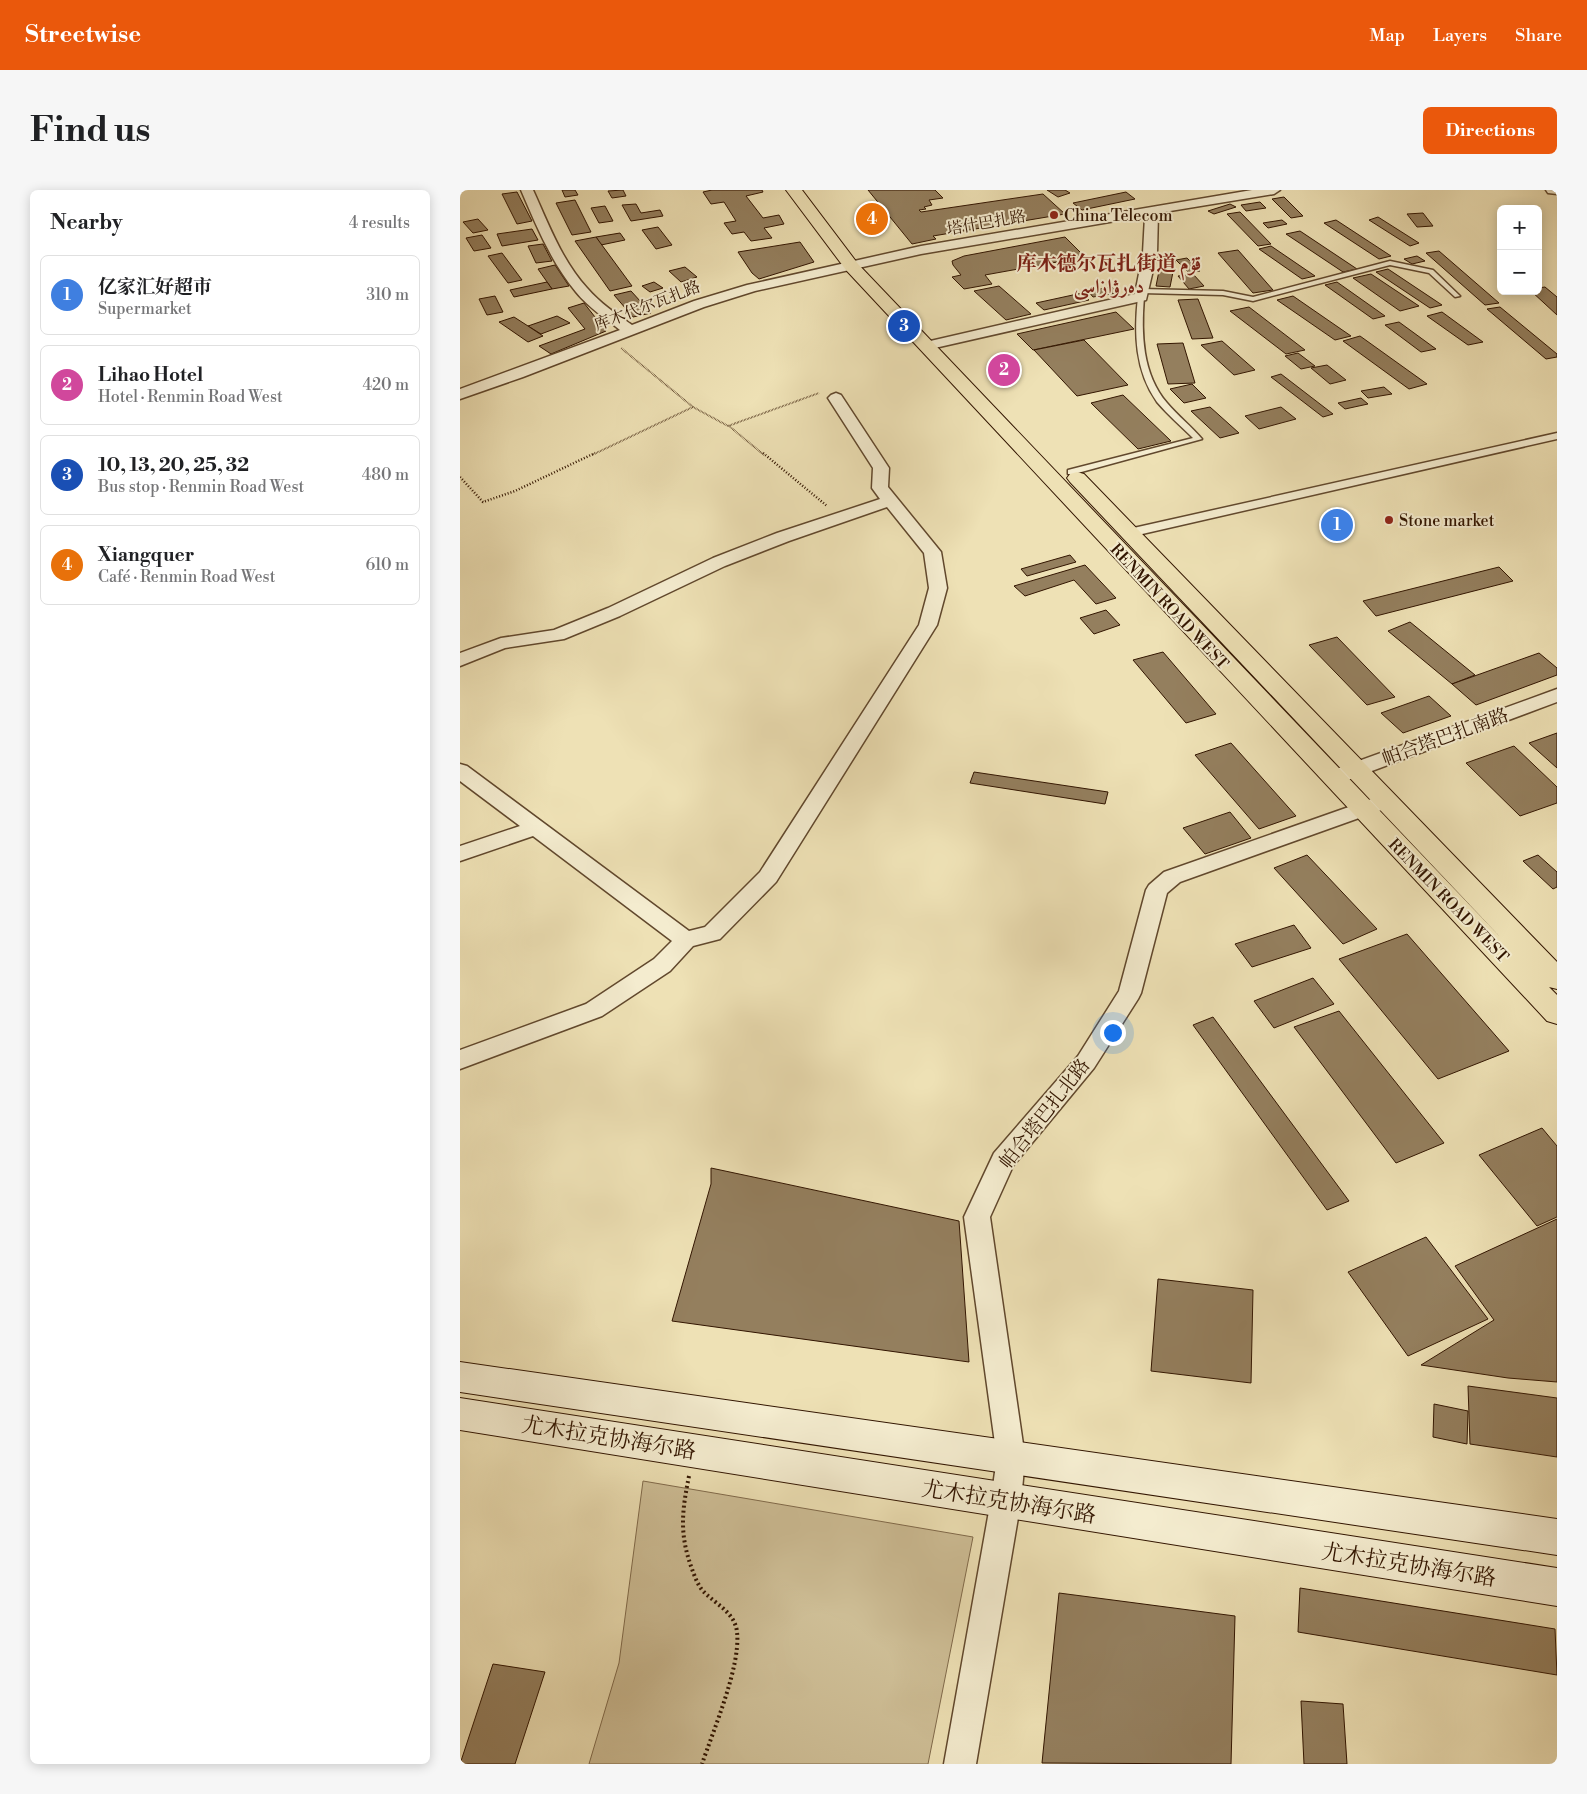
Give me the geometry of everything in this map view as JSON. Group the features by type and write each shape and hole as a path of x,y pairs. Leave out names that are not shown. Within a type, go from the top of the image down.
{"main road":[{"name":"RENMIN ROAD WEST","path":"794,190 862,263 948,341 1129,533 1557,979"},
{"name":"RENMIN ROAD WEST","path":"816,190 862,263 926,346 1362,809 1557,1012"},
{"name":"尤木拉克协海尔路","path":"460,1377 1557,1537"},
{"name":"尤木拉克协海尔路","path":"460,1414 1557,1588"}],"street":[{"path":"527,190 550,240 575,283 604,312 630,330"},
{"name":"塔什巴扎路","path":"862,263 1274,190"},
{"path":"1552,190 1557,190"},
{"path":"926,346 1141,294 1150,254 1152,211"},
{"name":"库木代尔瓦扎路","path":"460,394 518,374 699,304 752,288 862,263"},
{"path":"460,1060 594,1010 662,965 686,940 712,933 768,877 928,625 938,588 932,552 880,488 881,468 836,398"},
{"path":"1129,533 1557,436"},
{"path":"460,660 501,643 558,635 614,612 719,562 840,516 889,501"},
{"name":"帕合塔巴扎南路","path":"1333,778 1404,750 1557,695"},
{"path":"460,771 686,940"},
{"name":"帕合塔巴扎北路","path":"960,1764 1006,1500 1011,1458 977,1217 1003,1160 1086,1062 1130,993 1158,890 1172,877 1386,801"},
{"path":"460,854 536,828"}],"lane":[{"path":"1071,472 1198,439 1156,395 1141,360 1138,329 1141,294 1223,293 1253,299 1390,263 1431,271 1457,296"}],"path":[{"path":"610,338 693,407 728,426 840,516"},
{"path":"728,426 831,389 836,398"},
{"path":"460,477 483,502 516,491 693,407"},
{"path":"694,1451 681,1516 681,1531 685,1550 703,1591 718,1601 733,1618 737,1633 734,1659 702,1764"}],"shaded area":[{"path":"643,1481 973,1537 928,1764 589,1764 619,1663"}],"building":[{"path":"562,190 575,190 578,195 565,197"},
{"path":"623,190 626,196 612,198 608,191"},
{"path":"712,190 762,190 763,192 746,196 763,218 779,215 784,224 764,228 772,238 751,241 744,232 732,234 724,223 736,221 724,202 711,204 703,192"},
{"path":"868,190 935,190 943,198 929,200 932,205 924,207 926,209 919,210 921,212 1043,194 1065,214 933,236 936,239 912,244"},
{"path":"1047,190 1065,190 1070,193 1058,197"},
{"path":"517,192 532,221 517,224 502,194"},
{"path":"1126,192 1135,199 1082,210 1073,203"},
{"path":"1284,197 1303,216 1291,218 1272,199"},
{"path":"575,200 591,232 572,235 556,203"},
{"path":"1260,202 1266,208 1246,211 1241,205"},
{"path":"636,204 641,213 660,210 663,216 631,221 622,205"},
{"path":"1230,204 1236,207 1214,214 1208,211"},
{"path":"605,206 613,221 599,223 591,208"},
{"path":"1240,212 1271,244 1258,246 1227,214"},
{"path":"1423,213 1433,226 1417,227 1407,214"},
{"path":"1378,217 1419,243 1410,246 1369,220"},
{"path":"478,219 488,230 473,233 463,222"},
{"path":"1282,220 1287,224 1268,228 1263,223"},
{"path":"1336,220 1391,256 1379,259 1324,223"},
{"path":"658,227 672,245 656,249 642,230"},
{"path":"532,229 538,240 502,246 497,234"},
{"path":"1300,231 1357,269 1343,272 1286,234"},
{"path":"620,233 625,240 601,245 596,237"},
{"path":"482,235 491,248 474,251 466,238"},
{"path":"596,237 632,286 610,291 575,241"},
{"path":"1065,237 1085,257 985,275 992,284 964,289 952,277 961,275 952,261 964,256"},
{"path":"800,242 814,262 759,279 752,273 738,252"},
{"path":"543,244 552,261 536,263 528,246"},
{"path":"1271,246 1315,276 1302,279 1259,249"},
{"path":"1238,250 1273,290 1253,293 1218,253"},
{"path":"1439,251 1499,303 1485,305 1426,253"},
{"path":"502,253 522,280 508,283 488,256"},
{"path":"1162,256 1176,257 1170,287 1156,286"},
{"path":"1417,256 1425,261 1412,264 1404,259"},
{"path":"1187,258 1200,271 1189,273 1176,260"},
{"path":"555,265 569,286 552,289 538,269"},
{"path":"685,267 697,277 681,282 669,271"},
{"path":"1388,269 1442,305 1430,308 1376,272"},
{"path":"1193,274 1204,286 1189,289 1178,276"},
{"path":"1371,274 1419,306 1400,311 1353,278"},
{"path":"547,282 552,289 514,297 510,290"},
{"path":"654,282 663,288 650,292 642,286"},
{"path":"1337,282 1385,316 1373,319 1325,285"},
{"path":"999,286 1031,314 1006,320 974,291"},
{"path":"1112,287 1117,293 1093,297 1088,291"},
{"path":"1542,287 1545,287 1557,297 1557,315 1535,295 1542,295"},
{"path":"631,291 651,313 633,317 614,295"},
{"path":"1082,293 1089,300 1044,310 1036,303"},
{"path":"495,296 503,312 487,315 479,299"},
{"path":"1293,296 1351,336 1335,340 1277,300"},
{"path":"1198,299 1213,338 1192,339 1178,300"},
{"path":"584,303 606,331 551,354 539,346 585,329 568,308"},
{"path":"1249,307 1305,350 1286,354 1230,311"},
{"path":"1500,307 1557,354 1557,357 1546,359 1487,309"},
{"path":"1116,312 1134,329 1033,350 1017,334"},
{"path":"1442,312 1483,342 1468,345 1427,316"},
{"path":"557,316 570,323 541,334 528,326"},
{"path":"514,317 543,336 528,342 499,322"},
{"path":"1399,322 1436,349 1421,352 1385,325"},
{"path":"1360,336 1427,384 1409,389 1343,341"},
{"path":"1084,340 1128,385 1077,396 1034,350"},
{"path":"1222,341 1255,370 1234,375 1201,345"},
{"path":"1183,343 1195,383 1168,384 1157,344"},
{"path":"1298,353 1315,366 1301,369 1285,356"},
{"path":"1327,365 1346,380 1330,384 1311,368"},
{"path":"1281,374 1333,414 1323,417 1271,377"},
{"path":"1192,384 1206,398 1184,403 1170,389"},
{"path":"1384,387 1392,394 1368,398 1361,391"},
{"path":"1123,395 1171,441 1138,449 1091,403"},
{"path":"1361,398 1368,404 1345,409 1338,403"},
{"path":"1210,407 1239,433 1220,438 1191,411"},
{"path":"1281,407 1296,419 1259,429 1245,416"},
{"path":"1070,555 1076,562 1027,576 1021,569"},
{"path":"1085,565 1116,598 1096,604 1074,580 1025,596 1014,586"},
{"path":"1499,567 1513,581 1376,616 1363,601"},
{"path":"1106,610 1120,625 1094,634 1080,618"},
{"path":"1410,622 1475,675 1452,684 1388,631"},
{"path":"1337,637 1395,697 1367,705 1309,645"},
{"path":"1163,652 1216,714 1186,723 1133,660"},
{"path":"1539,653 1557,668 1557,675 1476,705 1452,684"},
{"path":"1429,696 1451,716 1403,733 1381,713"},
{"path":"1557,733 1557,768 1529,743"},
{"path":"1231,743 1296,816 1259,829 1195,755"},
{"path":"1514,746 1557,787 1557,803 1520,816 1466,763"},
{"path":"974,772 1108,792 1105,804 970,783"},
{"path":"1230,812 1251,838 1205,854 1183,828"},
{"path":"1307,855 1377,929 1343,944 1274,868"},
{"path":"1538,855 1557,872 1557,887 1553,889 1523,861"},
{"path":"1294,925 1311,948 1252,967 1235,944"},
{"path":"1407,934 1509,1051 1438,1079 1339,959"},
{"path":"1313,978 1334,1004 1274,1028 1254,1001"},
{"path":"1339,1011 1444,1143 1396,1163 1294,1027"},
{"path":"1213,1017 1349,1201 1327,1210 1193,1025"},
{"path":"1542,1128 1557,1146 1557,1217 1537,1226 1479,1155"},
{"path":"711,1168 959,1221 969,1362 672,1321 711,1184"},
{"path":"1557,1219 1557,1382 1508,1378 1421,1365 1494,1320 1455,1266"},
{"path":"1426,1237 1488,1319 1408,1356 1348,1272"},
{"path":"1158,1279 1253,1290 1251,1383 1151,1371"},
{"path":"1468,1386 1557,1398 1557,1457 1470,1444"},
{"path":"1434,1404 1468,1411 1467,1444 1433,1437"},
{"path":"1300,1588 1555,1629 1557,1675 1298,1632"},
{"path":"1059,1593 1235,1616 1231,1764 1042,1763"},
{"path":"493,1664 545,1672 515,1764 460,1764"},
{"path":"1301,1701 1343,1704 1347,1764 1304,1764"}],"place":[{"name":"China Telecom","path":"1054,215"},
{"name":"Xiangquer","path":"872,219"},
{"name":"10, 13, 20, 25, 32","path":"904,326"},
{"name":"Lihao Hotel","path":"1004,370"},
{"name":"Stone market","path":"1389,520"},
{"name":"亿家汇好超市","path":"1337,525"}],"district":[{"name":"库木德尔瓦扎街道 قۇم دەرۋازاسى","path":"1109,274"}]}
